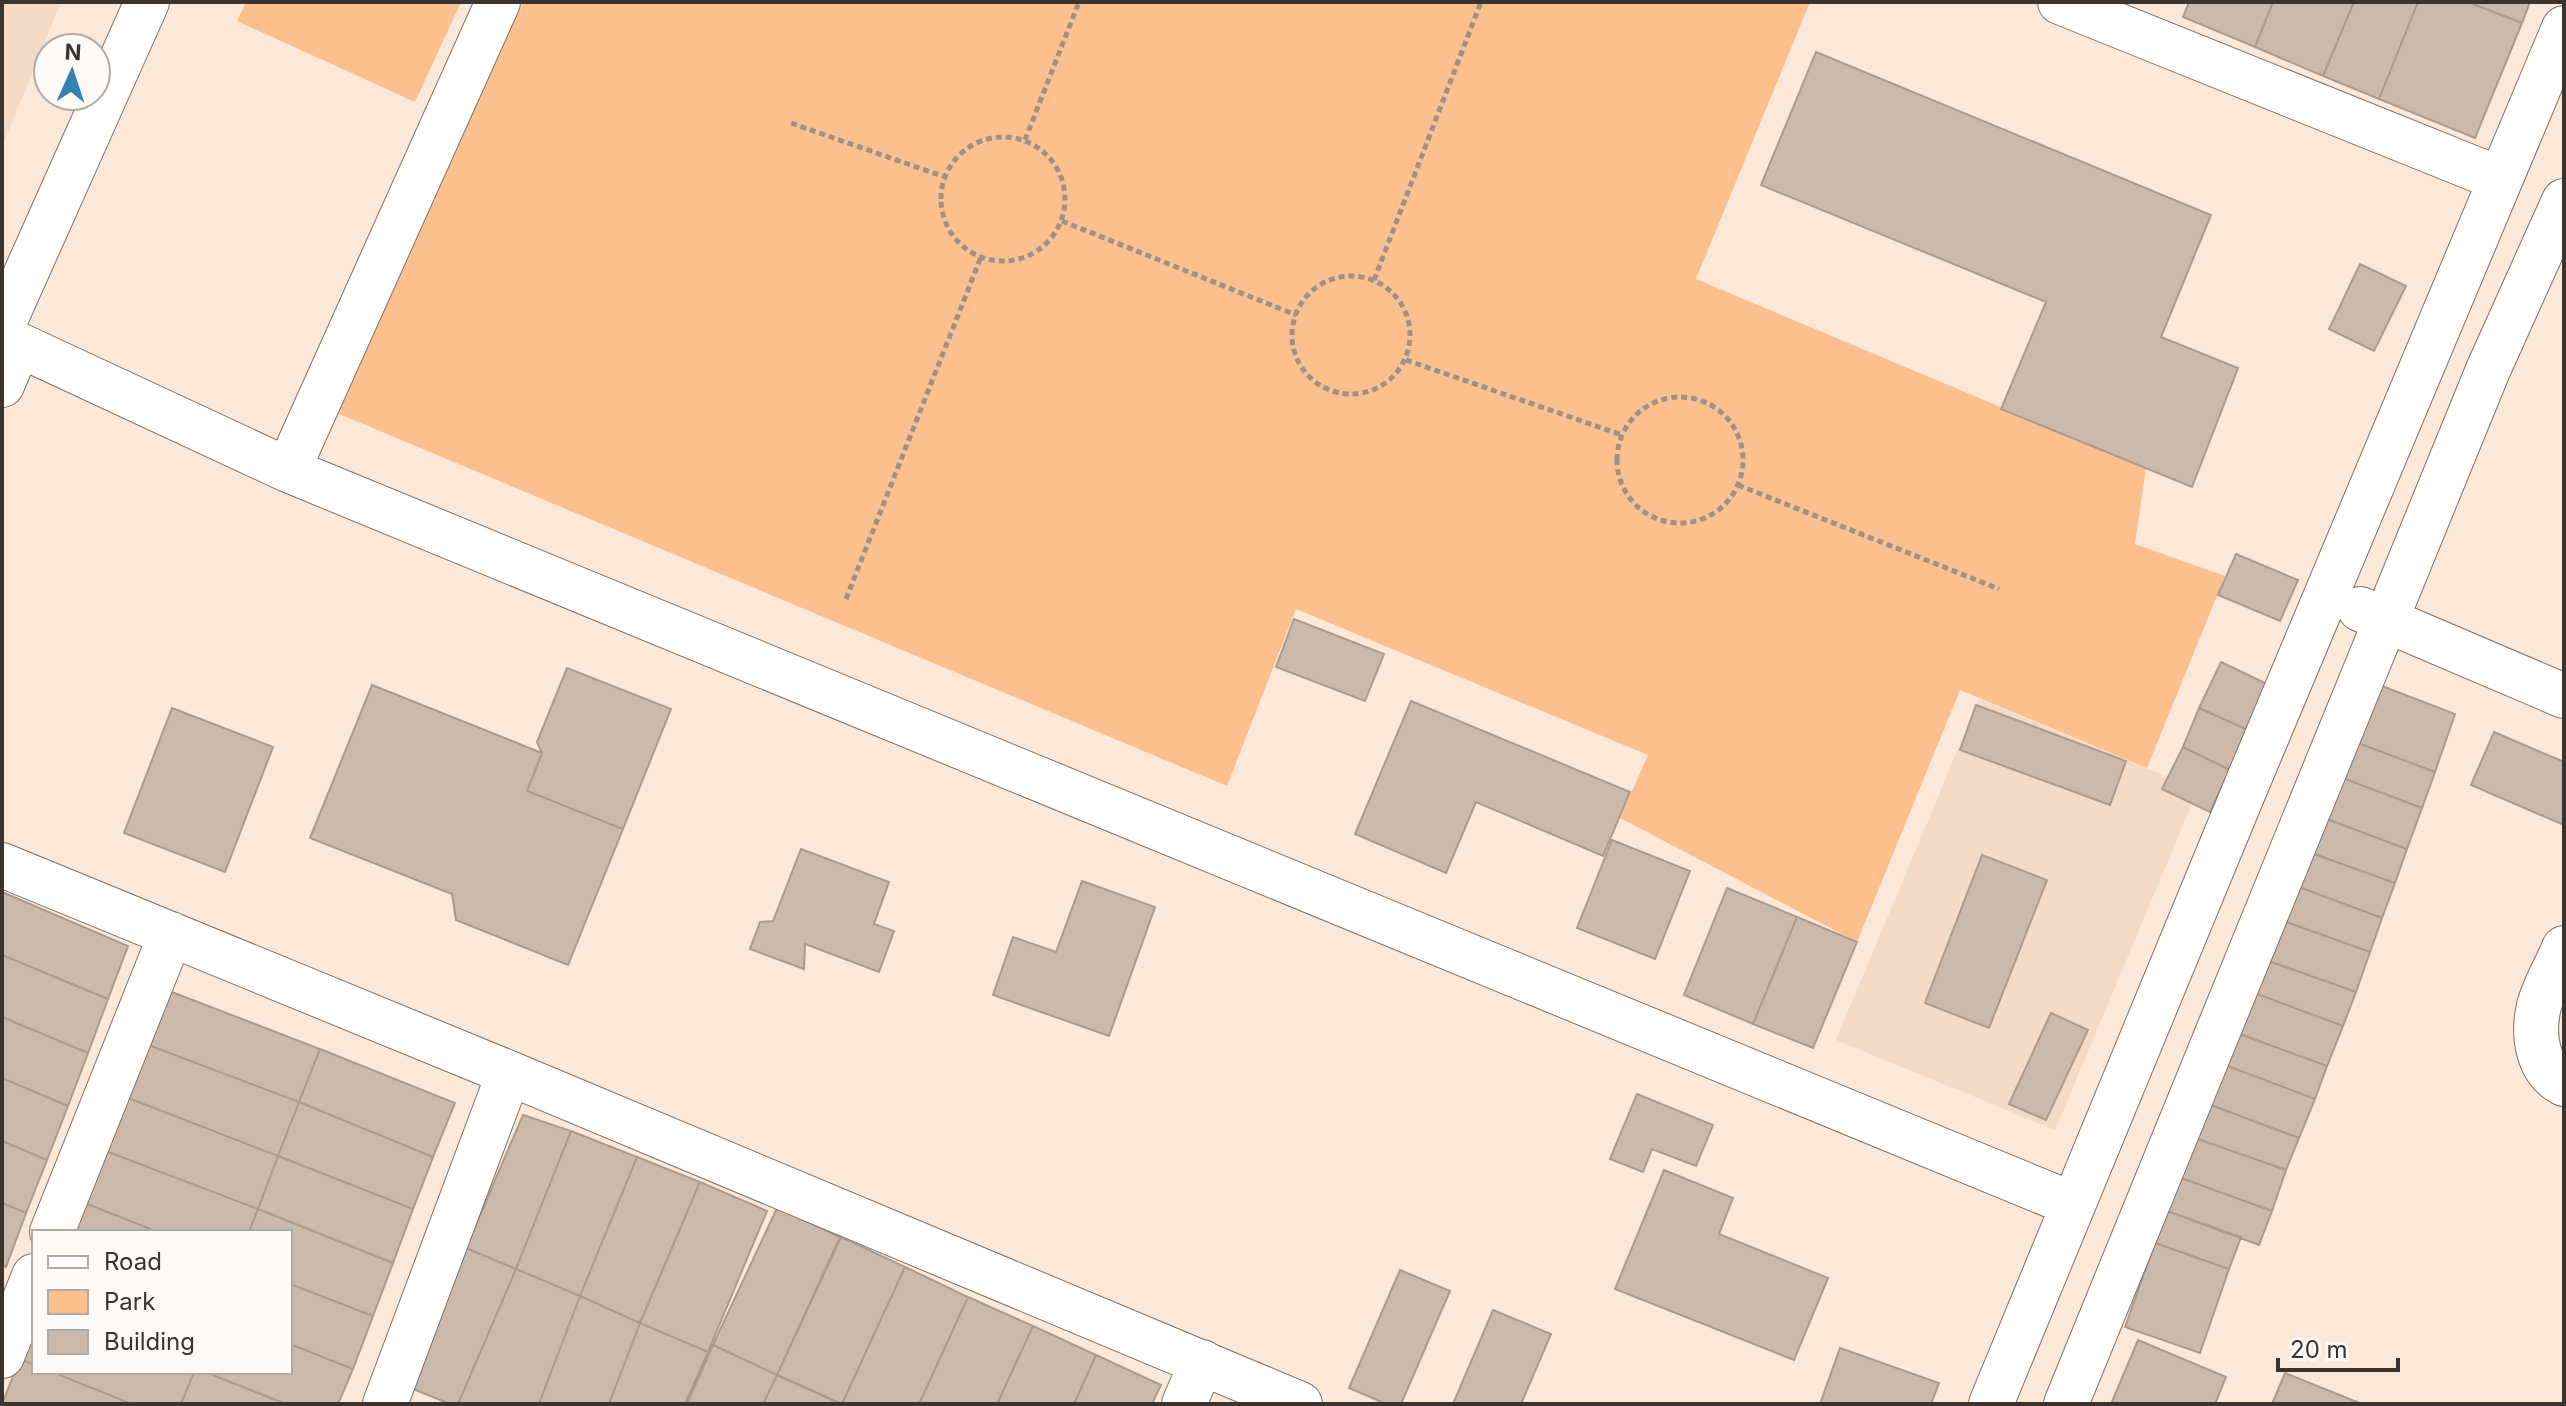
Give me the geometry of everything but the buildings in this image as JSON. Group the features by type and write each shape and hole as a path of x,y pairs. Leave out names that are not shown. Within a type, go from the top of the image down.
{"street":[{"path":"2,385 8,336 147,2"},
{"path":"288,470 498,2"},
{"path":"2060,2 2153,20 2500,179"},
{"path":"1991,1404 2564,28"},
{"path":"2066,1404 2488,370 2563,208"},
{"path":"8,336 288,470 2073,1203"},
{"path":"2431,347 2488,370"},
{"path":"2326,594 2564,696"},
{"path":"2,865 1300,1404"},
{"path":"53,1230 171,934"},
{"path":"2564,948 2539,1006 2536,1045 2551,1077 2564,1084"},
{"path":"385,1404 509,1073"},
{"path":"2073,1203 2101,1181 2113,1181 2134,1194 2138,1229"},
{"path":"2073,1203 2077,1239 2098,1251 2110,1252 2138,1229"},
{"path":"2,1356 32,1281"},
{"path":"1184,1404 1202,1362"}],"path":[{"path":"1025,140 1079,2"},
{"path":"1374,280 1481,2"},
{"path":"791,123 945,177"},
{"path":"1003,137 1025,140 1042,149 1055,164 1064,182 1066,201 1062,221 1053,238 1038,251 1020,259 1000,262 981,257 962,246 949,229 942,209 945,177 949,167 963,151 982,140 1003,137"},
{"path":"1062,221 1296,315"},
{"path":"846,599 981,257"},
{"path":"1354,275 1374,280 1391,289 1407,313 1411,341 1406,360 1395,375 1380,387 1362,394 1343,394 1325,389 1308,376 1297,360 1291,340 1296,315 1302,302 1316,287 1334,278 1354,275"},
{"path":"1406,360 1622,435"},
{"path":"1669,398 1689,398 1709,403 1726,416 1738,433 1744,453 1743,473 1738,485 1722,509 1703,520 1682,524 1661,521 1642,512 1627,496 1618,477 1617,455 1622,435 1633,418 1649,405 1669,398"},
{"path":"1738,485 1999,589"}],"shaded area":[{"path":"2,2 61,2 49,32 32,32 32,73 2,147"},
{"path":"1979,699 2168,777 2163,790 2192,804 2055,1130 1836,1040"}],"green space":[{"path":"246,2 461,2 415,102 237,21"},
{"path":"523,2 1810,2 1696,279 2146,468 2135,544 2225,576 2147,768 1960,690 1857,942 1620,818 1648,755 1296,609 1227,786 332,411"}]}
